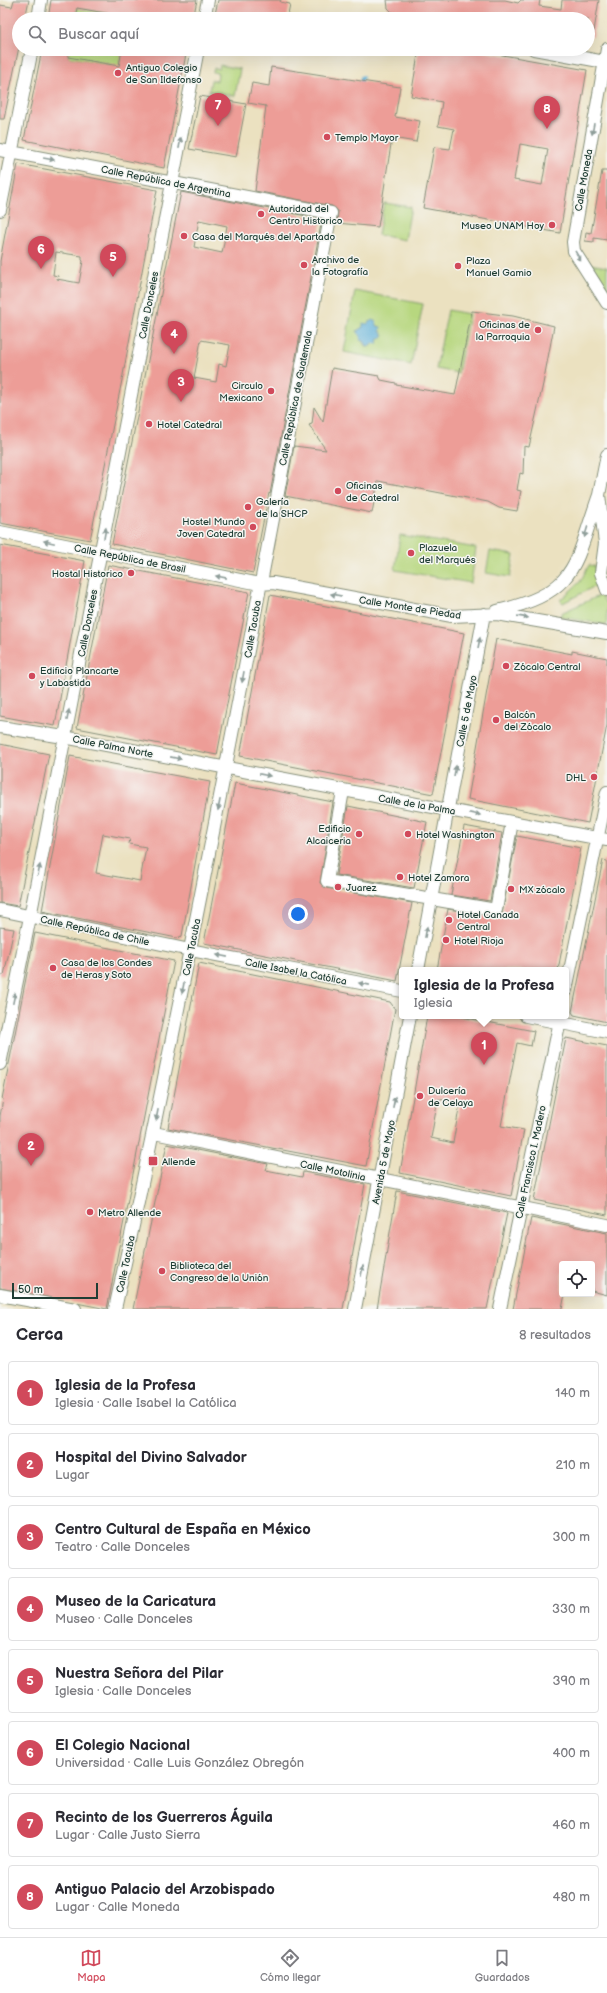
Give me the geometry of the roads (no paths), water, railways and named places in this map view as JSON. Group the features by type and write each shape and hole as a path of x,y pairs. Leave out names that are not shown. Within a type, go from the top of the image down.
{"street":[{"path":"39,12 41,0"},
{"path":"205,12 208,0"},
{"name":"Calle Moneda","path":"607,49 573,242 574,251 607,303"},
{"path":"0,210 6,151 30,56"},
{"name":"Calle Donceles","path":"0,1064 101,553 197,56"},
{"path":"572,56 605,62"},
{"name":"Calle República de Argentina","path":"6,151 331,213"},
{"name":"Calle República de Guatemala","path":"260,584 331,213"},
{"path":"484,614 524,604 539,598 566,579 578,559 599,495 607,455"},
{"path":"599,495 605,543 601,573 607,590"},
{"name":"Calle República de Brasil","path":"0,532 260,584"},
{"name":"Calle Monte de Piedad","path":"260,584 273,583 452,616 464,617 484,614 530,618 607,633"},
{"name":"Calle Tacuba","path":"115,1309 154,1133 226,768 260,584"},
{"name":"Calle 5 de Mayo","path":"448,809 484,614"},
{"name":"Calle Palma Norte","path":"0,727 64,737 226,768"},
{"name":"Calle de la Palma","path":"226,768 602,839"},
{"path":"343,790 327,881 496,910 512,822"},
{"path":"569,977 602,839 607,792"},
{"path":"419,967 448,809"},
{"name":"Calle República de Chile","path":"0,910 190,950"},
{"name":"Calle Isabel la Católica","path":"190,950 399,990"},
{"name":"Avenida 5 de Mayo","path":"355,1309 409,1019"},
{"path":"560,1019 607,1032"},
{"name":"Calle Francisco I. Madero","path":"500,1309 560,1019"},
{"name":"Calle Motolinia","path":"154,1133 379,1179 521,1206 607,1225"},
{"path":"0,1295 75,1309"}],"water":[{"path":"372,320 376,322 377,326 381,327 380,331 384,336 378,340 377,344 373,343 368,347 364,341 360,340 361,337 357,331 363,327 363,323 367,324"}],"waterway":[{"path":"360,86 362,77"}],"place":[{"name":"Antiguo Colegio de San Ildefonso","path":"118,73"},
{"name":"Recinto de los Guerreros Águila","path":"218,126"},
{"name":"Antiguo Palacio del Arzobispado","path":"547,129"},
{"name":"Templo Mayor","path":"327,137"},
{"name":"Autoridad del Centro Historico","path":"261,214"},
{"name":"Museo UNAM Hoy","path":"552,225"},
{"name":"Casa del Marqués del Apartado","path":"184,236"},
{"name":"Archivo de la Fotografía","path":"304,265"},
{"name":"Plaza Manuel Gamio","path":"458,266"},
{"name":"El Colegio Nacional","path":"41,269"},
{"name":"Nuestra Señora del Pilar","path":"113,277"},
{"name":"Oficinas de la Parroquia","path":"538,330"},
{"name":"Museo de la Caricatura","path":"174,354"},
{"name":"Circulo Mexicano","path":"271,391"},
{"name":"Centro Cultural de España en México","path":"181,402"},
{"name":"Hotel Catedral","path":"149,424"},
{"name":"Oficinas de Catedral","path":"338,491"},
{"name":"Galería de la SHCP","path":"248,507"},
{"name":"Hostel Mundo Joven Catedral","path":"253,527"},
{"name":"Plazuela del Marqués","path":"411,553"},
{"name":"Hostal Historico","path":"131,573"},
{"name":"Zócalo Central","path":"506,666"},
{"name":"Edificio Plancarte y Labastida","path":"32,676"},
{"name":"Balcón del Zócalo","path":"496,720"},
{"name":"DHL","path":"594,777"},
{"name":"Edificio Alcaiceria","path":"359,834"},
{"name":"Hotel Washington","path":"408,834"},
{"name":"Hotel Zamora","path":"400,877"},
{"name":"Juarez","path":"338,887"},
{"name":"MX zócalo","path":"511,889"},
{"name":"Hotel Canada Central","path":"449,920"},
{"name":"Hotel Rioja","path":"446,940"},
{"name":"Casa de los Condes de Heras y Soto","path":"53,968"},
{"name":"Iglesia de la Profesa","path":"484,1065"},
{"name":"Dulcería de Celaya","path":"420,1096"},
{"name":"Allende","path":"153,1161"},
{"name":"Hospital del Divino Salvador","path":"31,1166"},
{"name":"Metro Allende","path":"90,1212"},
{"name":"Biblioteca del Congreso de la Unión","path":"162,1271"}]}
